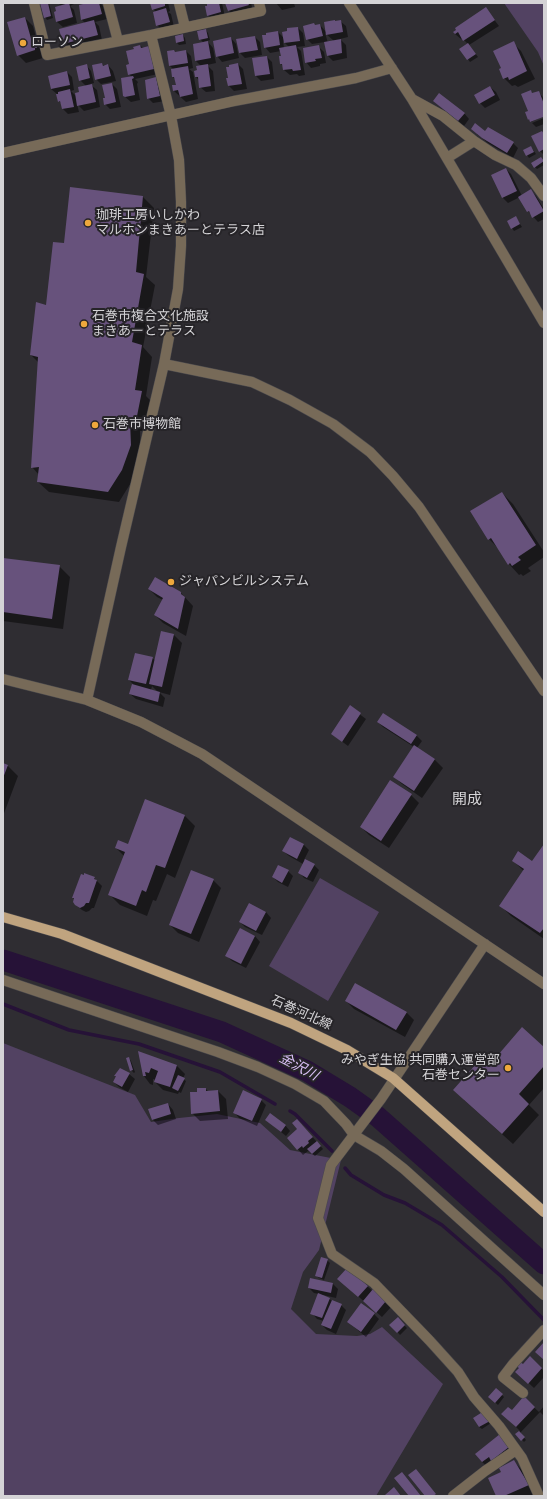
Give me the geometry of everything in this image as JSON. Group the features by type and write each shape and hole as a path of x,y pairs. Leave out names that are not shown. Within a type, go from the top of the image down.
{"main road":[{"name":"石巻河北線","path":"3,917 62,934 291,1023 347,1050 393,1078 544,1212"}],"street":[{"path":"34,3 47,55 152,35 261,11 259,3"},
{"path":"108,3 118,41"},
{"path":"179,3 185,27"},
{"path":"349,3 412,99 544,323"},
{"path":"88,700 121,547 164,364 178,289 181,246 179,160 171,116 152,35"},
{"path":"3,153 234,101 356,78 392,68"},
{"path":"412,99 443,116 474,141 495,155 516,165 531,178 544,196"},
{"path":"447,158 474,141"},
{"path":"164,364 252,382 290,400 333,424 370,452 393,476 419,507 544,691"},
{"path":"3,678 88,700 141,722 202,754 544,984"},
{"path":"485,944 393,1078 381,1099 332,1165 318,1218 332,1254 374,1283 458,1372 474,1397 499,1426 522,1458 539,1496"},
{"path":"3,980 218,1052 258,1067 295,1084 324,1101 346,1124 404,1169 544,1295"},
{"path":"524,1393 503,1377 544,1330"},
{"path":"452,1496 516,1450"}],"shaded area":[{"path":"504,3 544,3 544,66 538,52"},
{"path":"320,878 379,912 328,1001 269,966"},
{"path":"3,1043 135,1095 151,1122 217,1114 260,1123 290,1150 341,1160 319,1250 303,1272 291,1309 316,1334 357,1336 370,1334 382,1327 443,1384 376,1496 3,1496"}],"building":[{"path":"40,3 48,3 51,16 44,18"},
{"path":"69,3 73,17 56,22 54,12 56,11 55,7"},
{"path":"99,3 102,14 81,20 79,5"},
{"path":"150,3 165,3 165,6 152,10"},
{"path":"207,3 219,3 221,12 207,16 205,6 207,6"},
{"path":"225,3 248,3 249,5 228,11"},
{"path":"486,7 495,20 463,41 458,32 455,34 453,32 456,30 455,28"},
{"path":"166,8 170,22 156,26 153,12"},
{"path":"25,17 32,42 35,41 37,48 17,56 7,22"},
{"path":"94,20 98,35 63,44 59,29"},
{"path":"341,20 343,32 326,35 324,22"},
{"path":"314,23 315,25 320,24 323,36 306,40 303,26"},
{"path":"298,27 300,41 284,43 282,32 287,31 287,28"},
{"path":"206,29 208,38 199,40 197,31"},
{"path":"278,31 280,45 264,48 262,35"},
{"path":"183,34 184,41 176,43 175,36"},
{"path":"255,36 258,50 239,53 236,39"},
{"path":"231,37 234,53 216,57 213,41"},
{"path":"341,39 342,53 327,56 324,42"},
{"path":"208,41 211,58 195,61 193,44"},
{"path":"514,41 527,71 509,80 508,77 503,79 499,69 501,68 493,51"},
{"path":"468,43 476,54 467,60 459,49"},
{"path":"140,45 141,48 149,46 154,69 128,75 126,65 129,64 126,51 134,49 133,47"},
{"path":"296,45 301,70 283,70 282,64 280,64 279,56 281,56 279,48"},
{"path":"319,45 322,58 305,63 303,48"},
{"path":"174,50 175,52 186,50 188,63 169,66 167,51"},
{"path":"267,56 270,74 255,76 252,58"},
{"path":"102,63 103,66 108,64 111,76 95,80 92,65"},
{"path":"238,63 242,84 228,86 226,67"},
{"path":"87,64 90,78 79,81 76,67"},
{"path":"208,64 211,86 199,88 198,77 195,77 194,71 197,70 196,66"},
{"path":"188,66 193,94 180,97 178,90 173,91 172,85 176,85 174,77 172,77 171,69"},
{"path":"67,71 70,85 51,89 48,76"},
{"path":"133,76 134,78 132,79 135,95 125,97 123,96 121,78"},
{"path":"156,77 160,96 147,99 145,80"},
{"path":"112,83 116,102 104,105 103,98 105,98 102,85"},
{"path":"92,84 96,102 77,106 75,93 79,92 78,87"},
{"path":"490,86 495,95 479,104 474,95"},
{"path":"70,89 74,107 62,109 56,94 58,94 58,92"},
{"path":"531,90 532,93 539,91 544,104 544,120 543,117 530,122 529,119 528,120 525,112 528,111 521,94"},
{"path":"439,93 465,113 458,121 433,101"},
{"path":"475,123 485,131 488,127 514,142 507,153 482,138 471,129"},
{"path":"542,131 544,134 544,149 539,152 531,136"},
{"path":"531,146 534,152 526,156 523,150"},
{"path":"541,157 544,161 534,168 531,163"},
{"path":"506,168 517,191 502,198 491,175"},
{"name":"石巻市複合文化施設 まきあーとテラス","path":"70,187 143,196 136,272 144,274 132,342 142,345 135,390 142,391 136,421 130,421 131,445 122,470 108,492 37,482 39,467 31,468 38,357 30,355 36,302 46,305 53,242 64,243"},
{"path":"531,189 544,211 532,218 529,211 527,212 518,197"},
{"path":"516,216 520,224 511,229 507,221"},
{"path":"502,492 536,545 518,557 521,560 512,566 510,563 508,565 491,538 488,540 470,511"},
{"path":"3,558 60,565 52,619 3,612"},
{"path":"155,577 181,592 181,594 185,597 178,629 154,615 163,598 148,589"},
{"path":"161,631 174,634 162,687 149,684"},
{"path":"135,653 153,657 146,684 128,680"},
{"path":"132,684 160,692 158,702 129,694"},
{"path":"350,705 361,713 342,742 331,734"},
{"path":"383,713 417,735 411,744 377,722"},
{"path":"414,745 435,759 414,791 393,777"},
{"path":"3,763 8,765 3,778"},
{"path":"390,780 412,794 381,841 360,827"},
{"path":"145,799 185,815 165,868 156,865 146,892 142,890 136,906 108,895 125,852 115,848 118,840 128,844"},
{"path":"290,837 304,844 297,859 282,851"},
{"path":"544,844 544,928 540,933 499,906 524,869 512,861 518,851 532,861"},
{"path":"305,859 315,864 307,878 298,873"},
{"path":"278,865 289,870 282,883 272,877"},
{"path":"191,870 214,879 191,934 169,925"},
{"path":"84,873 95,877 94,879 97,880 89,903 86,903 80,908 75,905 73,902 74,898 72,898 81,874 84,875"},
{"path":"249,903 266,912 256,931 239,922"},
{"path":"240,928 255,936 241,964 225,956"},
{"path":"355,983 407,1012 396,1030 345,1001"},
{"path":"522,1027 544,1047 544,1066 519,1094 529,1104 502,1134 453,1090 484,1055 492,1062"},
{"path":"138,1051 177,1065 170,1087 154,1082 158,1071 151,1068 149,1073 145,1072 146,1076 143,1076"},
{"path":"129,1057 133,1070 130,1071 126,1058"},
{"path":"120,1068 130,1073 122,1087 113,1082 116,1076 114,1076"},
{"path":"178,1075 185,1078 178,1091 172,1088"},
{"path":"197,1088 206,1088 206,1091 218,1090 220,1111 191,1114 190,1092 197,1092"},
{"path":"243,1090 262,1099 252,1121 233,1113"},
{"path":"168,1103 171,1114 152,1120 148,1109"},
{"path":"270,1113 286,1125 281,1132 265,1120"},
{"path":"297,1119 313,1137 303,1148 302,1146 297,1150 287,1138 297,1129 292,1123"},
{"path":"317,1141 321,1146 312,1154 307,1149"},
{"path":"321,1257 328,1259 322,1278 315,1276"},
{"path":"347,1268 368,1286 358,1297 337,1279"},
{"path":"310,1278 333,1283 331,1293 308,1288"},
{"path":"373,1289 386,1301 376,1313 363,1301"},
{"path":"318,1293 330,1298 322,1318 310,1314"},
{"path":"332,1300 342,1304 331,1329 321,1325"},
{"path":"361,1303 375,1313 361,1332 347,1322"},
{"path":"398,1317 405,1325 397,1333 389,1325"},
{"path":"544,1342 544,1360 535,1352"},
{"path":"530,1356 542,1368 528,1384 515,1372 519,1368 516,1366 520,1362 523,1364"},
{"path":"496,1388 503,1394 495,1403 488,1397"},
{"path":"524,1396 535,1407 516,1427 501,1414 508,1407 512,1410"},
{"path":"484,1411 490,1421 479,1427 473,1418"},
{"path":"519,1431 525,1437 521,1441 515,1434"},
{"path":"500,1434 509,1447 491,1461 489,1457 482,1462 475,1454"},
{"path":"514,1460 529,1485 504,1496 496,1496 488,1478 501,1472 499,1468"},
{"path":"416,1469 436,1494 433,1496 425,1496 408,1475"},
{"path":"402,1472 421,1496 409,1496 394,1478"},
{"path":"394,1487 401,1496 385,1495"}],"waterway":[{"name":"金沢川","path":"3,960 222,1032 307,1071 350,1097 378,1117 544,1264"},
{"path":"3,1004 69,1030 139,1044 220,1072 275,1104"},
{"path":"290,1111 295,1114 332,1151"},
{"path":"345,1168 351,1175 384,1195 405,1203 442,1225 502,1277 544,1320"}],"place":[{"name":"ローソン","path":"23,43"},
{"name":"珈琲工房いしかわ マルホンまきあーとテラス店","path":"88,223"},
{"name":"石巻市複合文化施設 まきあーとテラス","path":"84,324"},
{"name":"石巻市博物館","path":"95,425"},
{"name":"ジャパンビルシステム","path":"171,582"},
{"name":"みやぎ生協 共同購入運営部 石巻センター","path":"508,1068"}],"district":[{"name":"開成","path":"467,801"}]}
